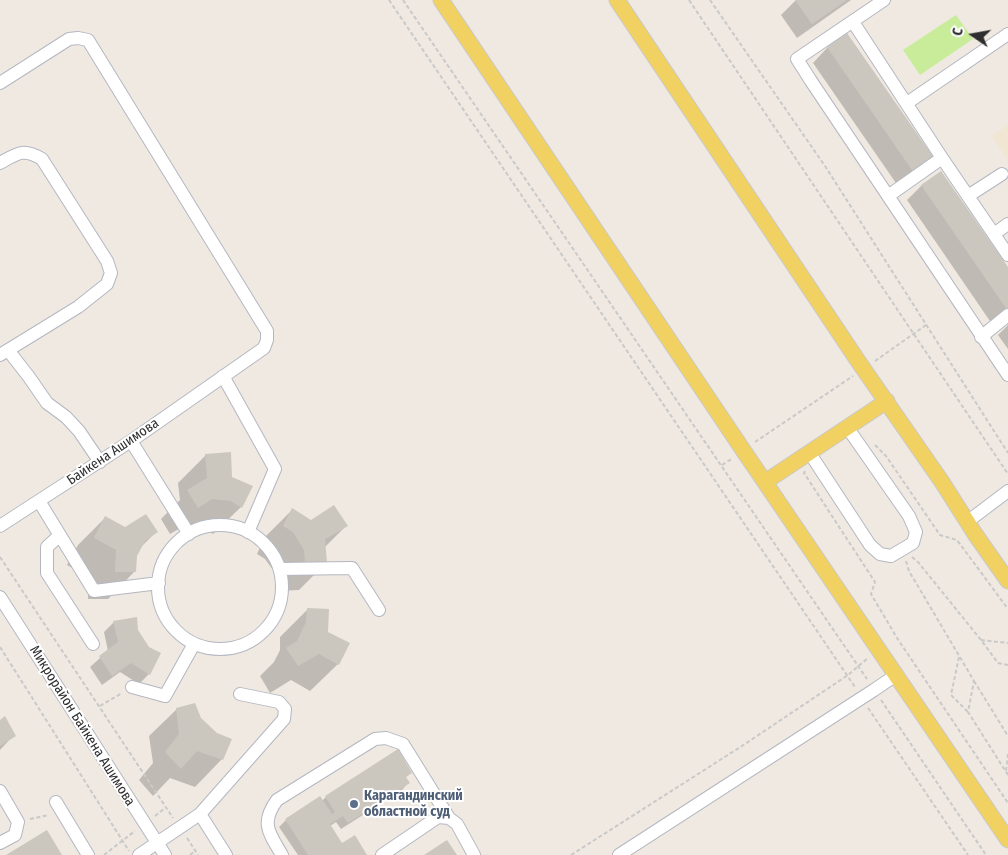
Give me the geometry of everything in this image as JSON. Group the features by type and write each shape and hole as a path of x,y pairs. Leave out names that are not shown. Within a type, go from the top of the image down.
{"main road":[{"path":"441,0 1008,840"},
{"path":"616,0 1008,581"},
{"path":"765,482 811,456 847,427 887,401"}],"street":[{"path":"884,0 797,59 1008,375"},
{"path":"853,22 1008,255"},
{"path":"907,103 1008,34"},
{"name":"Байкена Ашимова","path":"0,83 69,39 88,40 267,330 267,340 264,348 132,441 0,526"},
{"path":"0,164 15,154 30,152 42,159 107,261 111,273 107,284 78,307 4,352 29,377 47,403 66,417 79,430 100,462"},
{"path":"888,196 942,158"},
{"path":"968,196 1002,174"},
{"path":"994,234 1008,224"},
{"path":"981,336 1008,316"},
{"path":"223,376 275,469 248,532"},
{"path":"811,456 870,545 880,554 891,556 913,543 916,532 909,516 847,427"},
{"path":"132,441 189,534"},
{"path":"967,522 1008,491"},
{"path":"39,501 94,591 159,583"},
{"path":"217,525 237,527 248,532 256,536 271,550 280,569 283,589 279,609 268,627 253,641 234,648 213,650 194,644 177,632 164,616 158,596 159,576 166,556 179,540 197,529 217,525"},
{"path":"60,535 47,547 47,573 92,644"},
{"path":"280,569 352,568 379,610"},
{"name":"Микрорайон Байкена Ашимова","path":"0,597 165,855"},
{"path":"132,687 165,696 194,644"},
{"path":"619,855 862,699 896,675"},
{"path":"139,855 200,814 284,718 285,709 278,702 240,694"},
{"path":"282,855 270,835 266,823 269,812 277,800 375,739 386,738 403,744 449,818 457,824 474,855"},
{"path":"0,791 18,822 15,835 0,843"},
{"path":"59,807 88,855"},
{"path":"200,814 226,855"},
{"path":"382,855 438,817 449,818"}],"path":[{"path":"389,0 848,675 862,699 968,855"},
{"path":"403,0 986,855"},
{"path":"689,0 1008,474"},
{"path":"710,0 825,166 1008,453"},
{"path":"722,466 926,325"},
{"path":"874,444 886,456 940,535 957,540 1008,609"},
{"path":"811,456 804,473 875,582 871,594 896,638 1008,803"},
{"path":"902,549 918,562 998,663 1008,665"},
{"path":"902,549 909,571 1008,736"},
{"path":"0,557 198,855"},
{"path":"571,855 742,746 848,675 896,638"},
{"path":"981,640 1008,644"},
{"path":"0,647 131,855"},
{"path":"959,656 952,695 968,712 1007,773"},
{"path":"968,712 974,681"},
{"path":"100,706 132,687"},
{"path":"1007,773 1008,754"},
{"path":"18,822 59,807"},
{"path":"104,855 122,840"},
{"path":"190,855 196,851"}],"shaded area":[{"path":"1008,125 1008,160 992,136"}],"green space":[{"path":"956,15 973,39 920,75 903,50"}],"building":[{"path":"795,0 847,0 812,24"},
{"path":"847,33 934,158 914,173 827,47"},
{"path":"941,171 1008,267 1008,311 921,185"},
{"path":"231,452 232,477 253,486 242,508 231,501 212,499 198,508 187,490 207,478 205,454"},
{"path":"334,505 348,526 325,539 327,563 305,564 304,550 293,532 283,526 292,508 311,520"},
{"path":"146,514 158,532 145,541 137,556 136,572 115,572 116,550 94,538 105,516 125,527"},
{"path":"307,608 329,609 328,632 350,643 339,665 319,654 298,666 286,648 297,641 306,622"},
{"path":"137,617 138,630 149,647 161,653 150,675 131,663 112,676 99,656 118,642 113,621"},
{"path":"195,703 201,718 217,733 232,739 223,760 197,751 181,769 165,752 179,734 176,708"},
{"path":"5,716 16,736 0,746 0,720"},
{"name":"Карагандинский областной суд","path":"398,749 412,773 406,777 410,783 348,823 343,816 330,824 342,843 355,835 367,855 308,855 285,819 320,796 332,814 335,812 325,796"},
{"path":"47,830 62,855 6,855"},
{"name":"Карагандинский областной суд","path":"447,840 457,855 424,855"}],"place":[{"name":"Карагандинский областной суд","path":"354,804"}]}
